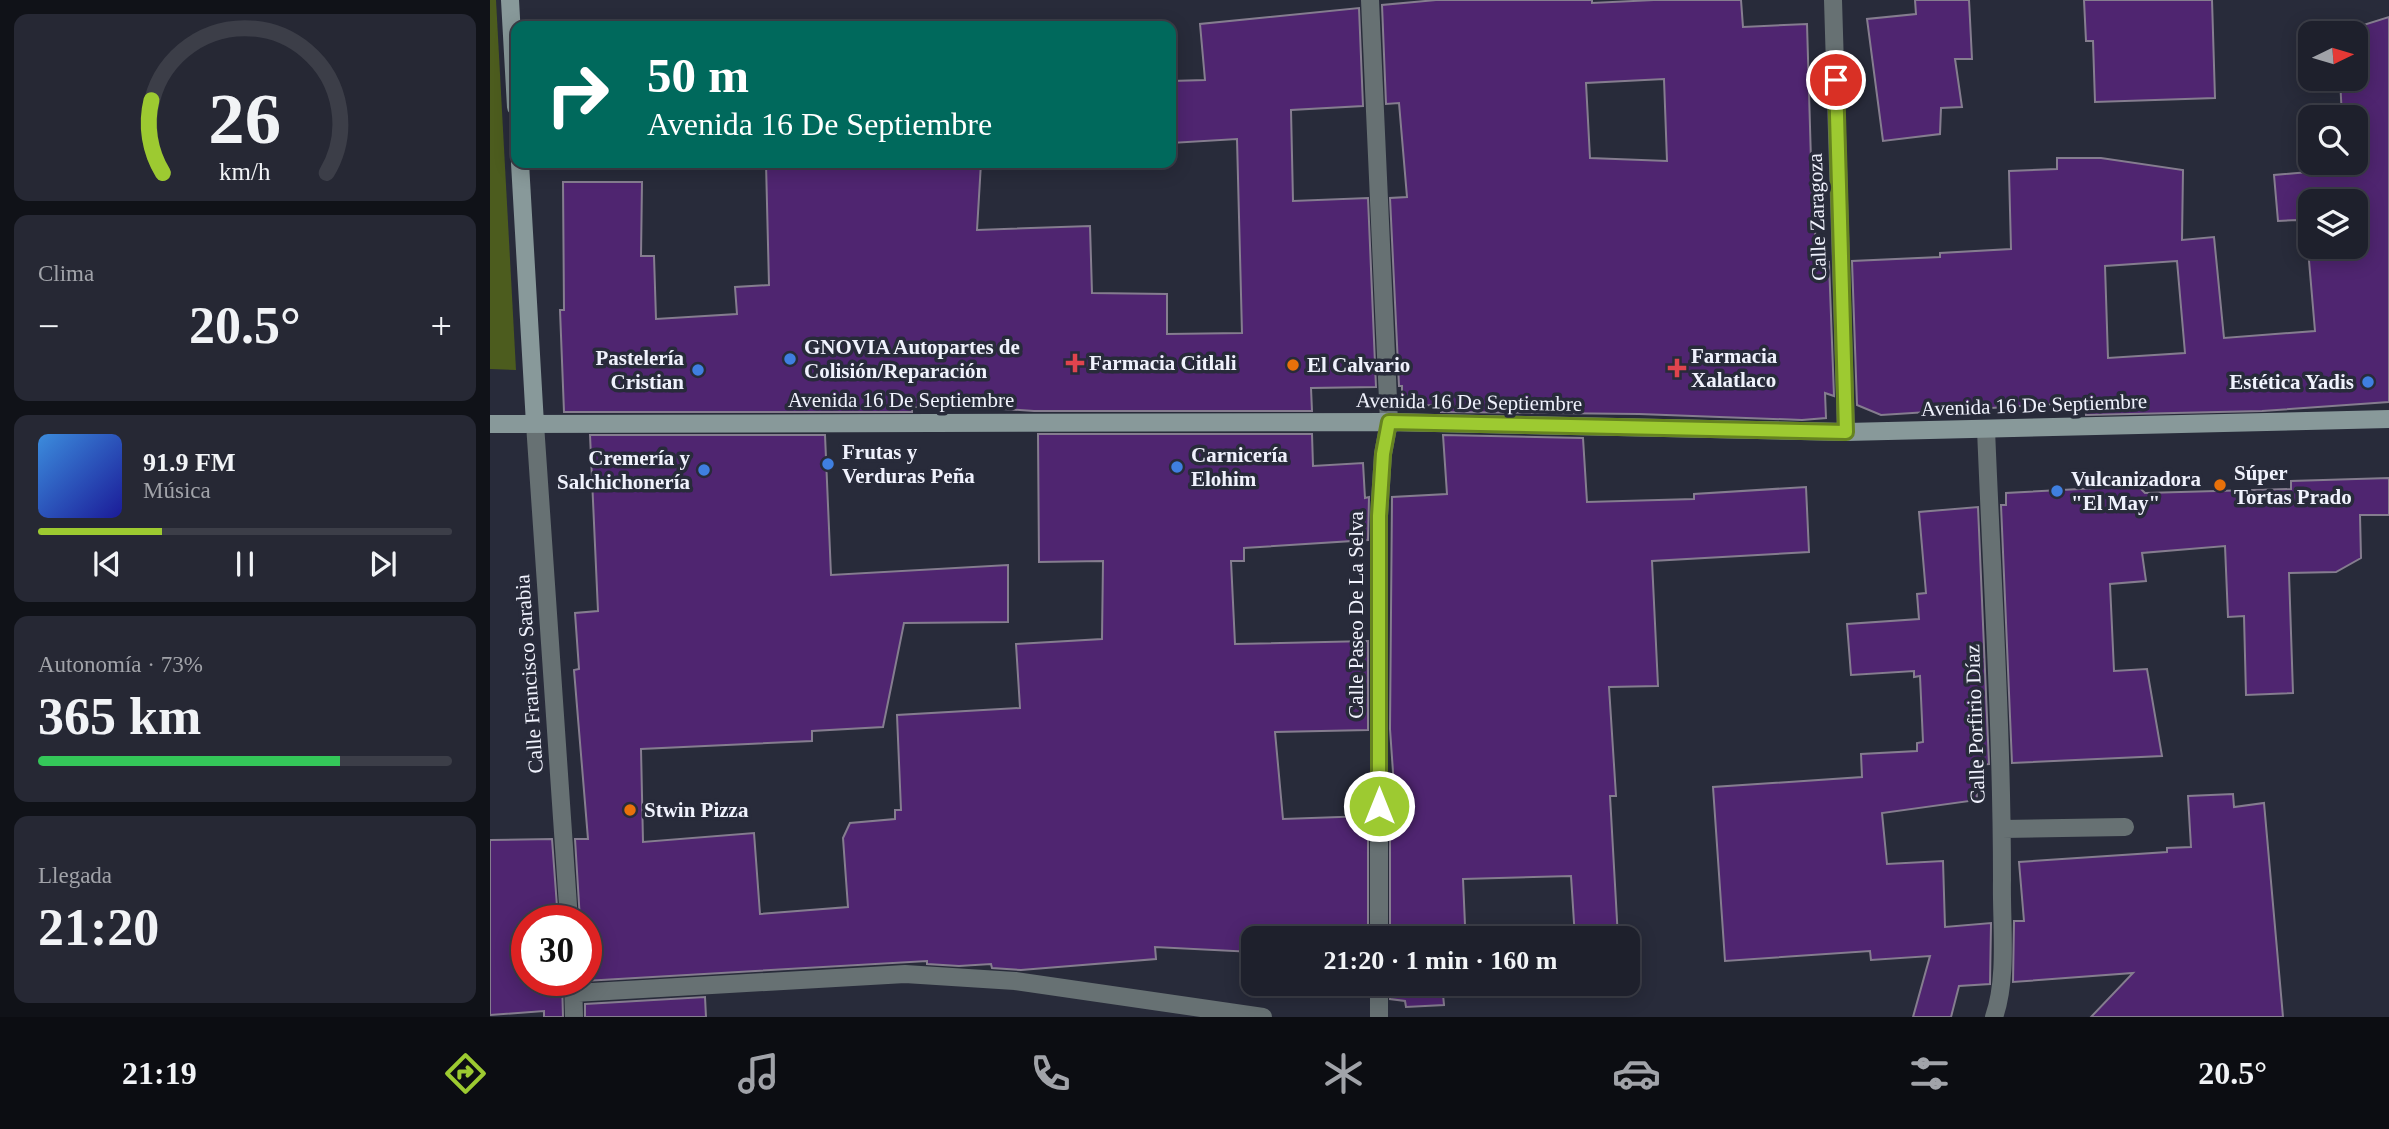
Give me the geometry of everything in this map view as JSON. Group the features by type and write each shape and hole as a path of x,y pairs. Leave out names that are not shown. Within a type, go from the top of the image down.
{"main road":[{"path":"510,0 511,21"},
{"path":"520,168 535,424"},
{"name":"Avenida 16 De Septiembre","path":"490,424 1389,422 1846,432 2389,419"}],"street":[{"name":"Calle Paseo De La Selva","path":"1370,0 1389,422 1382,464 1379,516 1379,926"},
{"name":"Calle Zaragoza","path":"1833,0 1846,432"},
{"name":"Calle Francisco Sarabia","path":"535,424 568,905"},
{"name":"Calle Porfirio Díaz","path":"1986,429 2002,829 2001,968 1998,1006 1994,1017"},
{"path":"2002,829 2124,827"},
{"path":"602,985 905,974 1015,981 1263,1017"},
{"path":"574,996 575,1017"},
{"path":"1379,996 1379,1017"}],"green space":[{"path":"490,0 496,0 516,370 490,369"}],"building":[{"path":"1436,0 1592,0 1592,3 1741,0 1743,27 1807,24 1816,262 1829,262 1834,396 1825,393 1826,418 1802,420 1639,414 1441,412 1441,405 1402,406 1390,198 1407,197 1399,103 1386,104 1382,5","holes":["1664,79 1667,161 1590,158 1586,83"]},
{"path":"1915,0 1969,0 1972,59 1955,59 1962,107 1941,108 1940,134 1883,141 1867,19 1916,14"},
{"path":"2084,0 2212,0 2215,98 2095,102 2093,41 2086,41"},
{"path":"1359,8 1363,106 1291,110 1293,201 1368,198 1376,387 1311,388 1312,411 1034,411 912,407 912,412 564,412 560,310 564,310 563,182 642,182 641,256 654,256 656,319 737,314 735,287 769,285 766,168 981,168 977,230 1090,226 1092,293 1167,294 1167,334 1242,333 1237,139 1176,143 1176,81 1205,80 1200,24"},
{"path":"2389,17 2389,402 2262,411 2086,415 2085,402 1881,415 1857,405 1852,261 1940,257 1940,253 2011,249 2009,171 2057,169 2057,158 2101,158 2183,170 2182,240 2214,237 2224,338 2315,331 2309,259 2368,259 2368,189 2298,189 2298,235 2297,220 2278,221 2274,175 2368,175 2368,105 2341,105 2341,91 2368,91 2368,24","holes":["2177,261 2185,353 2108,358 2105,266"]},
{"path":"1038,434 1312,434 1313,466 1363,463 1365,498 1369,497 1368,540 1244,548 1244,561 1231,561 1235,644 1368,641 1368,730 1275,732 1283,819 1368,816 1368,926 1241,926 1241,951 1155,947 1156,959 1021,970 992,968 991,964 959,966 927,964 927,961 602,980 602,905 579,905 575,839 588,839 574,670 579,669 575,613 598,611 590,435 825,435 831,575 1008,565 1008,622 904,623 883,727 812,731 812,741 641,749 643,842 754,833 760,914 848,907 843,838 850,823 895,819 895,810 901,810 897,715 1020,708 1016,644 1102,639 1103,561 1039,562"},
{"path":"1443,435 1583,438 1587,502 1694,499 1694,494 1806,487 1809,552 1652,561 1658,686 1609,687 1616,796 1610,796 1617,926 1574,926 1571,876 1463,879 1465,925 1390,926 1390,815 1396,815 1390,729 1392,497 1447,494"},
{"path":"2389,478 2389,515 2360,515 2361,558 2336,572 2289,573 2293,693 2246,695 2244,616 2228,617 2225,546 2142,553 2146,581 2110,584 2114,671 2147,669 2162,756 2012,763 2001,505 2006,505 2006,493 2138,486 2145,493 2291,489 2291,481"},
{"path":"1978,507 1989,764 1976,765 1977,800 1882,813 1887,864 1943,861 1945,927 1991,923 1990,984 1959,986 1951,1017 1913,1017 1930,956 1871,960 1870,951 1725,961 1713,787 1862,777 1861,754 1917,751 1917,743 1923,742 1920,676 1914,677 1914,671 1851,675 1847,624 1919,619 1917,594 1926,593 1919,512"},
{"path":"2233,794 2234,807 2264,803 2283,1017 2091,1017 2133,973 2013,982 2014,921 2024,921 2019,862 2167,852 2167,848 2191,847 2188,796"},
{"path":"552,839 557,905 511,905 511,996 562,996 563,1017 544,1017 544,1011 490,1015 490,840"},
{"path":"1390,996 1443,996 1444,1005 1406,1007 1405,1001 1390,999"},
{"path":"705,997 706,1017 585,1017 585,1004"}],"place":[{"name":"GNOVIA Autopartes de Colisión/Reparación","path":"790,359"},
{"name":"Farmacia Citlali","path":"1075,363"},
{"name":"El Calvario","path":"1293,365"},
{"name":"Farmacia Xalatlaco","path":"1677,368"},
{"name":"Pastelería Cristian","path":"698,370"},
{"name":"Estética Yadis","path":"2368,382"},
{"name":"Frutas y Verduras Peña","path":"828,464"},
{"name":"Carnicería Elohim","path":"1177,467"},
{"name":"Cremería y Salchichonería","path":"704,470"},
{"name":"Súper Tortas Prado","path":"2220,485"},
{"name":"Vulcanizadora \"El May\"","path":"2057,491"},
{"name":"Stwin Pizza","path":"630,810"}],"route":[{"path":"1379,806 1379,516 1383,454 1389,422 1846,432 1836,80"}]}
